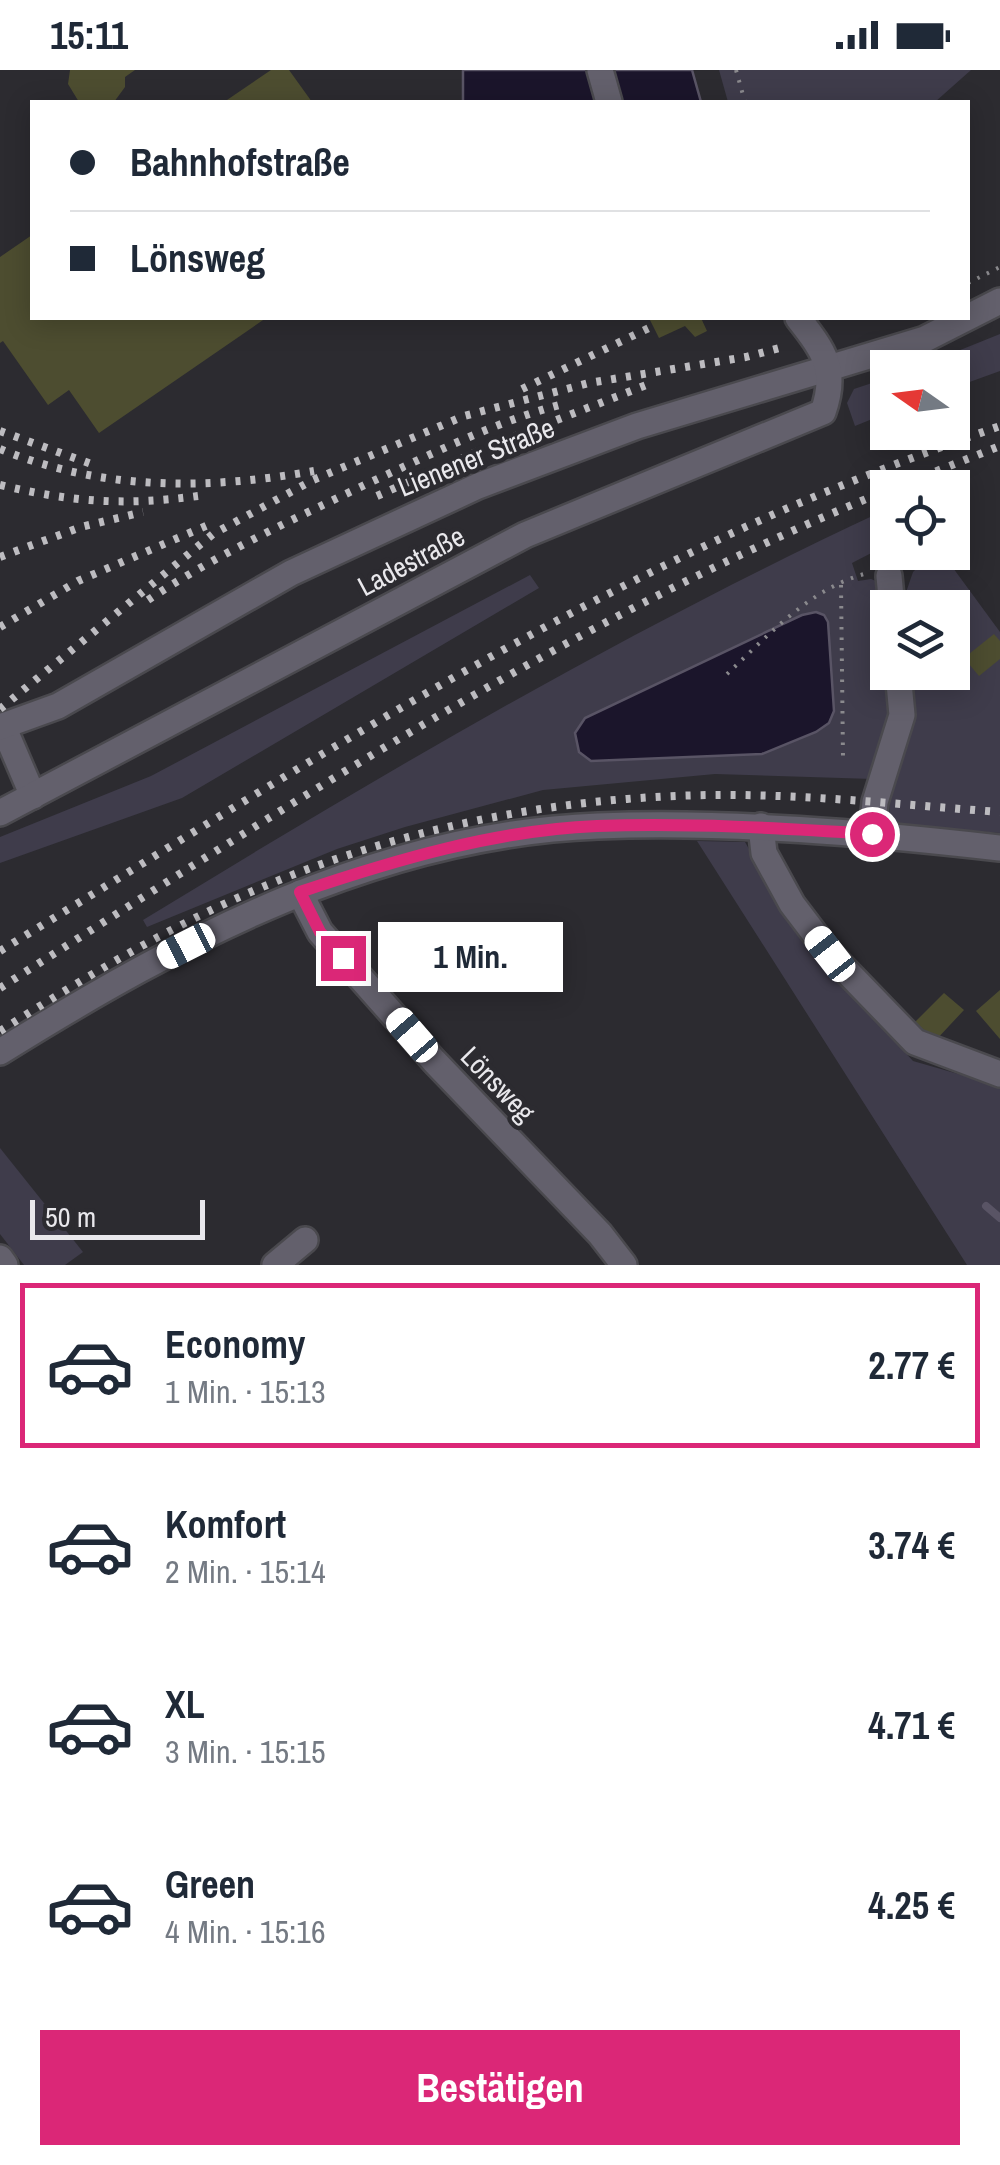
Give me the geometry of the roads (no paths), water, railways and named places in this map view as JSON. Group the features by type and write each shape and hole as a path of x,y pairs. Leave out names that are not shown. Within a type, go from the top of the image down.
{"street":[{"path":"600,70 608,100"},
{"name":"Lienener Straße","path":"970,319 995,308"},
{"path":"800,320 816,340 827,369"},
{"name":"Lienener Straße","path":"1,727 58,706 291,573 478,486 637,426 924,339 968,320"},
{"name":"Ladestraße","path":"0,813 525,535 823,412 832,386 827,369"},
{"path":"889,576 890,590"},
{"path":"872,834 876,802 902,716 900,690"},
{"path":"1,727 33,796"},
{"path":"0,1052 100,990 243,916 300,892 413,856 502,837 595,826 761,826 1000,848"},
{"path":"761,826 764,853 792,904 830,954 915,1042 1000,1074"},
{"name":"Lönsweg","path":"300,892 320,932 434,1061 600,1234 624,1265"},
{"path":"275,1265 305,1240"},
{"path":"0,1258 5,1265"}],"waterway":[{"path":"986,1206 1000,1218"}],"railway":[{"path":"522,389 653,326"},
{"path":"0,709 213,534 313,480 464,416 589,383 746,357 787,346"},
{"path":"377,496 490,446 654,382"},
{"path":"148,600 230,551 373,481 492,428 567,403"},
{"path":"0,951 383,718 579,609 781,511 1000,426"},
{"path":"0,431 94,465"},
{"path":"939,470 1000,446"},
{"path":"0,449 77,473 155,483 234,481 314,471"},
{"path":"0,485 98,501 198,496"},
{"path":"0,988 324,784 544,656 656,596 870,498"},
{"path":"0,557 81,527 143,512"},
{"path":"0,627 78,581 215,522"},
{"path":"0,1031 142,946 252,891 379,845 444,828 577,804 712,795 820,798 1000,812"}]}
